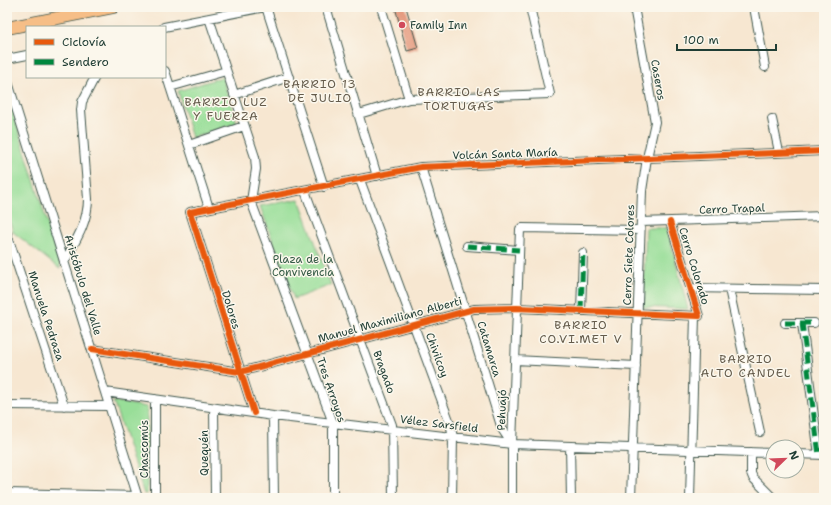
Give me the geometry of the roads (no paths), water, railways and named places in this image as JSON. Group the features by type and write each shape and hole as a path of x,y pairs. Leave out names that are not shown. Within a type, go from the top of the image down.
{"highway":[{"path":"7,28 113,7"}],"street":[{"path":"166,27 265,7 324,187"},
{"path":"326,7 377,176"},
{"path":"381,7 409,100"},
{"path":"359,114 409,100 550,94 530,7"},
{"name":"Caseros","path":"634,7 655,122 647,158"},
{"path":"754,7 765,67"},
{"name":"Tres Arroyos","path":"209,18 256,163 251,201 333,423 333,498"},
{"path":"7,59 26,55"},
{"path":"170,87 226,71"},
{"path":"166,74 209,208"},
{"path":"234,95 289,77"},
{"path":"64,262 85,221 88,209 81,110 82,102 94,78"},
{"name":"Aristóbulo del Valle","path":"7,79 138,497"},
{"path":"772,119 779,152"},
{"path":"189,145 244,126"},
{"name":"Volcán Santa María","path":"190,212 305,191 421,167 824,151"},
{"name":"Cerro Siete Colores","path":"631,498 642,191 647,158"},
{"name":"Catamarca","path":"421,167 502,429 512,444"},
{"name":"Chivilcoy","path":"360,180 450,423 453,438 452,498"},
{"name":"Bragado","path":"305,191 393,430 393,498"},
{"name":"Dolores","path":"190,212 254,413"},
{"name":"Cerro Trapal","path":"520,228 641,226 670,222 824,216"},
{"name":"Cerro Colorado","path":"670,222 697,316 690,449 690,498"},
{"name":"Pehuajó","path":"512,498 512,444 520,228"},
{"name":"Manuela Pedraza","path":"7,234 64,406"},
{"path":"467,246 519,250"},
{"path":"581,311 583,253"},
{"path":"690,288 824,290"},
{"path":"730,289 760,432"},
{"name":"Manuel Maximiliano Alberti","path":"92,349 240,372 474,308 517,308 697,316"},
{"path":"785,323 814,323"},
{"path":"802,323 821,455 805,454"},
{"path":"515,360 636,366"},
{"name":"Vélez Sarsfield","path":"105,392 273,416 512,444 765,453"},
{"name":"Chascomús","path":"155,400 155,498"},
{"path":"7,405 109,406"},
{"name":"Quequén","path":"214,408 215,498"},
{"path":"273,416 274,498"},
{"path":"570,446 571,498"},
{"path":"751,452 751,473 753,478 773,498"},
{"path":"7,493 22,496 138,497"}],"place":[{"name":"Family Inn","path":"402,25"}],"district":[{"name":"BARRIO 13 DE JULIO","path":"320,91"},
{"name":"BARRIO LAS TORTUGAS","path":"459,99"},
{"name":"BARRIO LUZ Y FUERZA","path":"226,109"},
{"name":"BARRIO CO.VI.MET V","path":"581,332"},
{"name":"BARRIO ALTO CANDEL","path":"746,366"}],"park label":[{"name":"Plaza de la Convivencia","path":"303,265"}]}
